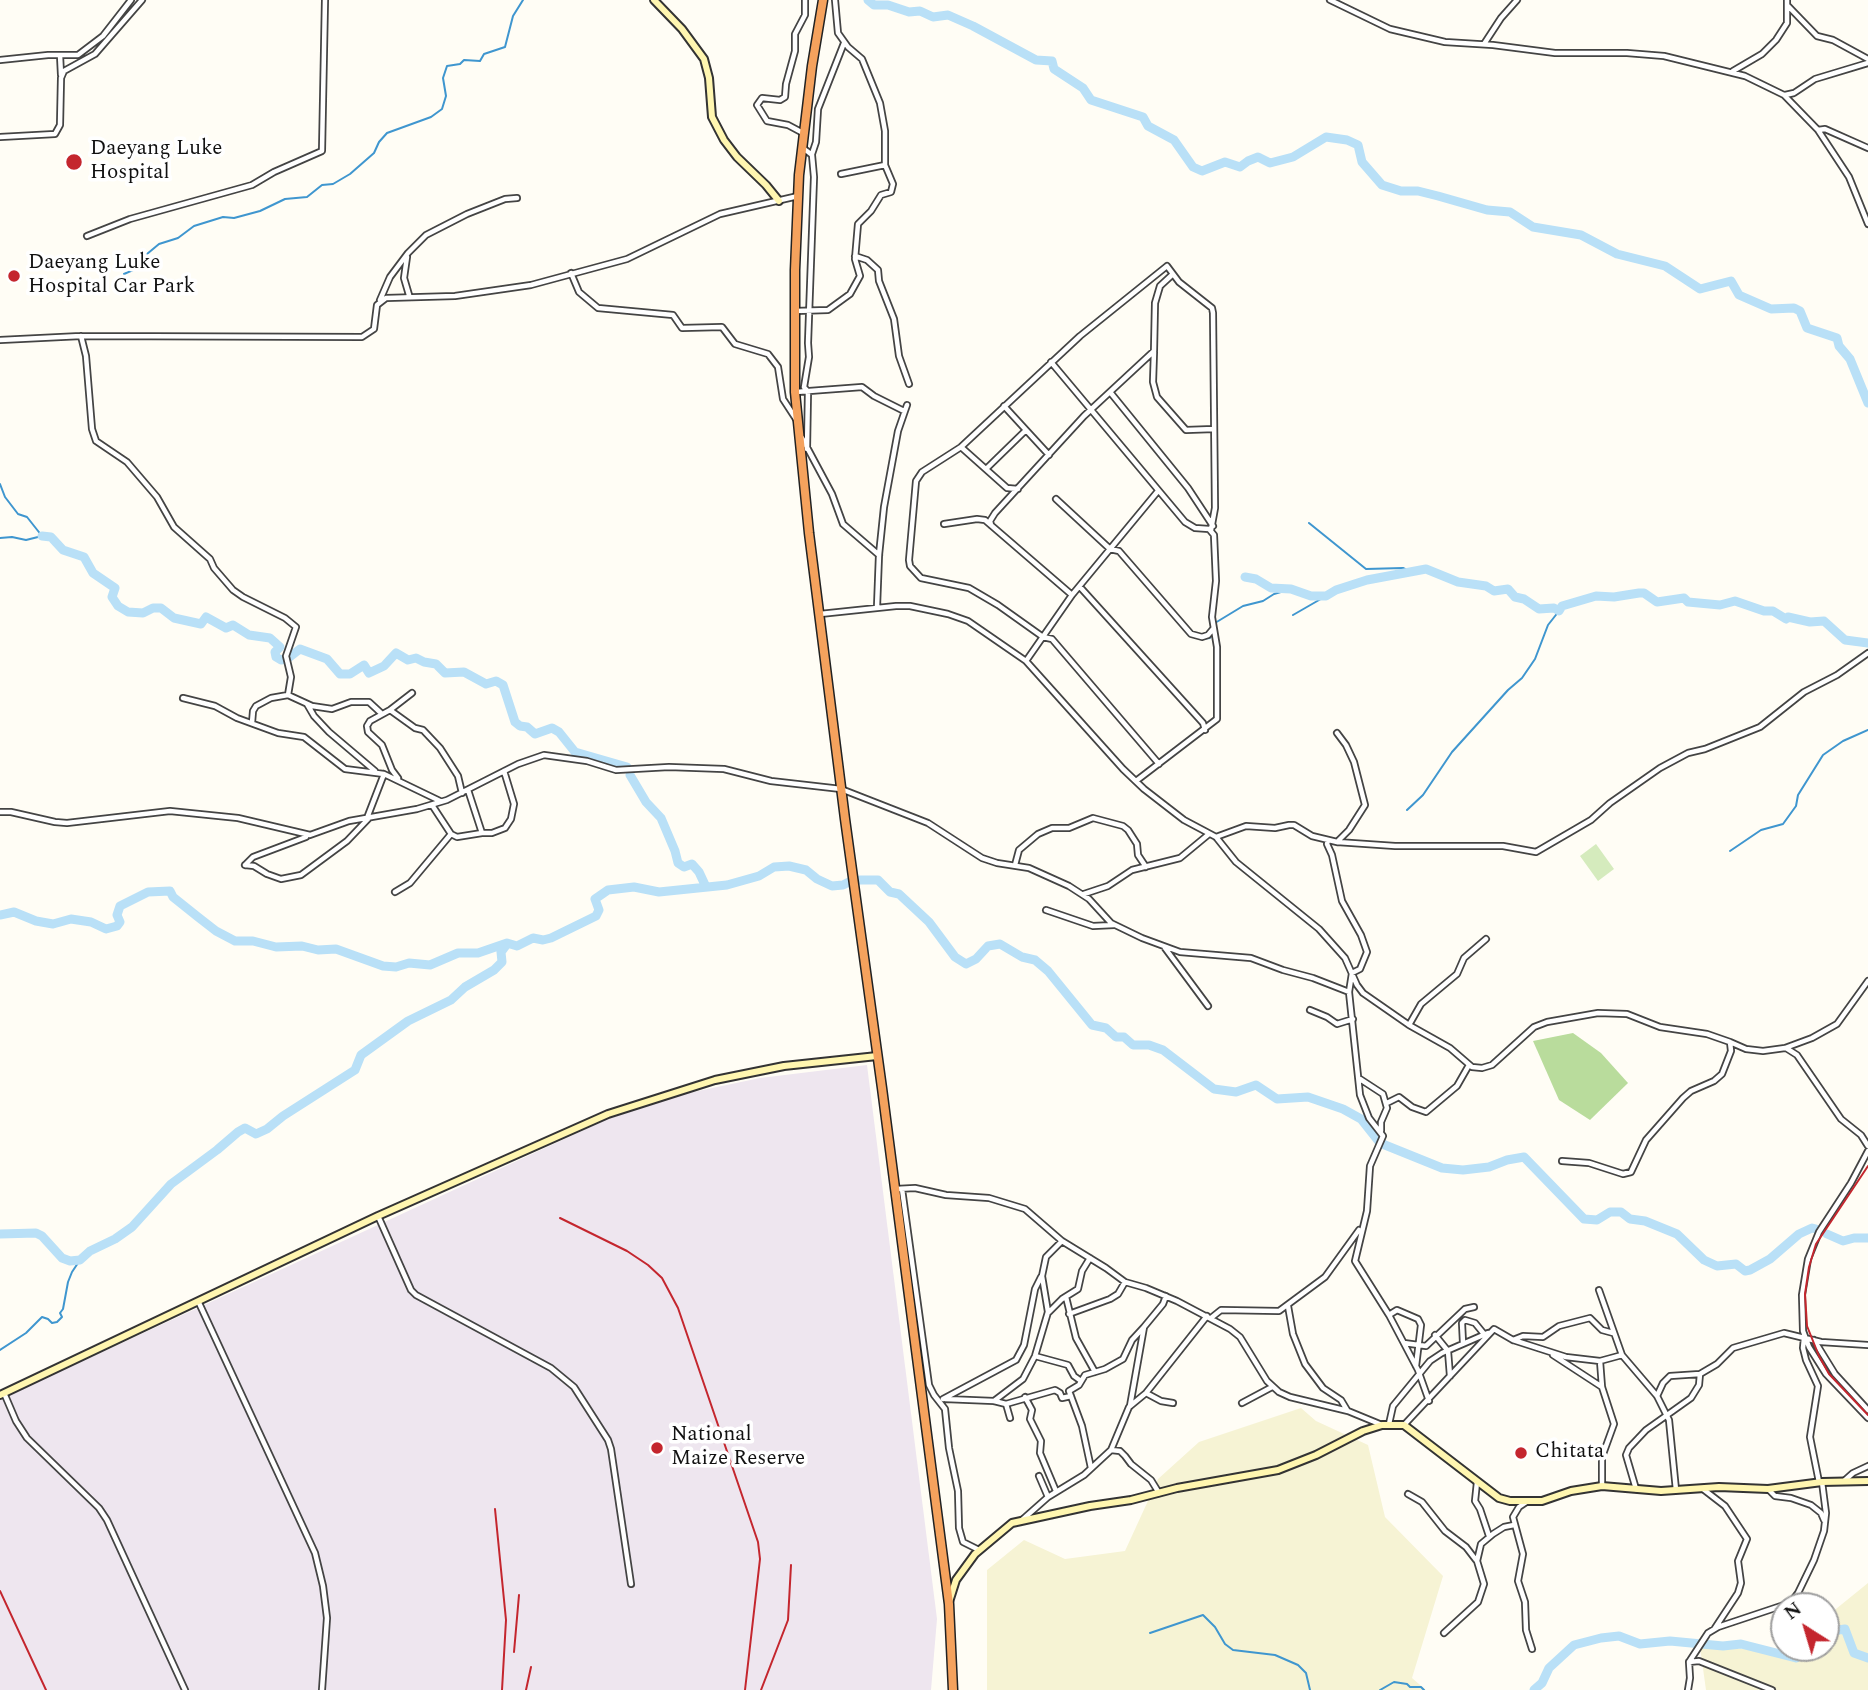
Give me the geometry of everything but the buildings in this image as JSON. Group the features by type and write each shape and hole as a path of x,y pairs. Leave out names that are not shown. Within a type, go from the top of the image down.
{"highway":[{"path":"823,0 803,133 798,196 794,311 795,392 841,789 898,1189 948,1604 953,1690"}],"street":[{"path":"61,78 78,55 103,36 131,0"},
{"path":"70,66 95,54 137,7 140,0"},
{"path":"87,236 131,219 252,185 322,151 325,0"},
{"path":"654,0 682,29 704,58 709,78 712,117 724,140 779,201"},
{"path":"803,133 788,125 767,121 757,105 762,99 780,100 785,97 797,28 806,15 805,0"},
{"path":"794,311 828,310 850,294 860,275 855,256 858,224 871,211 881,195 891,192 892,177 885,165 885,131 880,103 862,59 844,43 836,29 835,0"},
{"path":"1330,0 1391,29 1445,42 1555,53 1664,56 1732,72 1757,81 1784,95 1818,130 1849,177 1868,224"},
{"path":"1483,44 1515,1"},
{"path":"1732,72 1769,48 1787,23 1787,3"},
{"path":"1787,3 1817,36 1833,40 1868,61"},
{"path":"807,449 808,392 804,387 808,369 811,312 814,177 812,155 818,109 844,43"},
{"path":"0,137 55,134 60,125 60,55"},
{"path":"0,60 78,55"},
{"path":"1784,95 1794,93 1815,79 1868,61"},
{"path":"1818,130 1825,129 1868,148"},
{"path":"802,148 812,155"},
{"path":"841,174 885,165"},
{"path":"380,300 393,296 464,295 521,287 617,263 720,214 798,196"},
{"path":"0,340 81,336 362,337 374,329 375,309 386,285 408,253 426,235 467,214 517,198"},
{"path":"408,253 404,278 405,290 410,296"},
{"path":"855,256 867,260 878,270 879,281 891,309 898,336 899,356 909,384"},
{"path":"1136,781 1159,764 1205,730 1217,719 1217,647 1213,629 1216,558 1212,528 1213,310 1179,282 1167,266 1051,362 961,447 922,472 916,481 910,566 921,578 960,585 981,594 1043,637 1052,639 1159,764"},
{"path":"571,273 579,292 598,308 673,315 681,328 722,327 735,344 768,354 778,367 783,399 798,422"},
{"path":"1173,274 1160,286 1155,303 1153,382 1157,397 1186,430 1214,429"},
{"path":"81,336 86,356 92,429 96,441 132,468 157,497 174,527 210,559 214,568 237,594 285,618 296,628 286,656 291,677 288,695"},
{"path":"991,525 991,518 995,513 1090,409 1154,351"},
{"path":"1051,362 1189,526 1212,528"},
{"path":"795,392 862,387 904,411"},
{"path":"1110,392 1188,488 1212,528"},
{"path":"877,608 878,555 884,507 906,405"},
{"path":"1004,406 1049,454"},
{"path":"986,469 1026,430"},
{"path":"800,434 846,529 878,555"},
{"path":"961,447 1007,488 1008,496 1005,502"},
{"path":"1007,488 1019,488"},
{"path":"1026,661 1072,595 1158,491"},
{"path":"1056,499 1110,549 1119,551 1191,634 1202,637 1213,629"},
{"path":"944,524 978,519 995,513"},
{"path":"978,519 985,520 1072,595"},
{"path":"1080,587 1203,723 1205,730"},
{"path":"819,614 910,606 948,614 968,621 1026,661 1136,781 1162,804 1216,838 1236,862 1319,929 1345,958 1363,993 1409,1025 1450,1048 1469,1065 1482,1068 1492,1065 1527,1031 1540,1024 1598,1013 1627,1014 1660,1027 1707,1034 1756,1051 1785,1048 1812,1038 1837,1024 1868,981"},
{"path":"1216,838 1246,826 1275,828 1294,825 1306,834 1337,842 1395,846 1503,846 1531,852 1541,850 1591,820 1610,803 1660,768 1688,753 1760,727 1804,692 1837,675 1868,653"},
{"path":"401,781 392,770 382,745 368,732 367,726 370,721 412,693"},
{"path":"252,723 256,706 271,698 288,695 302,699 329,732 376,772"},
{"path":"183,698 215,706 278,733 310,740 345,769 384,774 441,802"},
{"path":"307,704 332,709 351,702 369,702 382,714"},
{"path":"390,710 423,730 440,748 458,776 482,832"},
{"path":"1337,733 1354,762 1365,805 1349,830 1337,842"},
{"path":"384,774 368,818 347,841 301,875 281,879 254,866 245,865 253,857 342,823 368,818 432,805 441,802 533,758 553,756 587,761 616,770 668,767 724,769 779,783 841,789 928,823 982,858 1037,871 1083,894 1115,925 1164,947 1180,952 1251,958 1349,992"},
{"path":"432,805 451,834 457,837 482,832 492,833 505,828 514,811 511,789 504,771"},
{"path":"0,812 68,823 170,811 238,818 310,835"},
{"path":"1016,865 1019,850 1038,834 1052,828 1069,828 1093,818 1123,826 1128,830 1146,867"},
{"path":"395,891 410,883 451,834"},
{"path":"1083,894 1108,886 1125,873 1180,858 1209,834"},
{"path":"1328,840 1342,901 1367,952 1360,969 1352,973"},
{"path":"1046,910 1093,926 1115,925"},
{"path":"1409,1025 1421,1004 1457,974 1464,958 1486,939"},
{"path":"1164,947 1208,1006"},
{"path":"1352,973 1349,992 1360,1095 1371,1122 1381,1132"},
{"path":"1310,1010 1337,1024 1353,1019"},
{"path":"1562,1161 1589,1163 1623,1174 1631,1172 1646,1140 1683,1098 1722,1074 1731,1051 1730,1042"},
{"path":"1688,1690 1689,1662 1708,1633 1792,1601 1814,1560 1825,1525 1821,1482 1810,1437 1818,1386 1806,1360 1803,1343 1802,1295 1808,1259 1819,1232 1851,1182 1868,1148 1861,1136 1840,1119 1797,1055 1785,1048"},
{"path":"185,1690 107,1520 99,1508 27,1438 2,1394 378,1216 552,1138 646,1101 704,1083 784,1066 877,1056"},
{"path":"1387,1103 1399,1097 1412,1107 1426,1112 1457,1086 1469,1065"},
{"path":"1360,1079 1383,1094 1387,1103 1381,1122 1383,1136 1370,1166 1367,1211 1355,1261 1389,1315 1416,1366 1429,1401"},
{"path":"979,1550 963,1542 959,1528 958,1491 949,1448 945,1409 929,1385 898,1189 915,1188 1014,1204 1034,1215 1062,1241 1125,1282 1166,1296 1230,1329 1240,1337 1272,1387 1290,1398 1348,1410 1386,1425"},
{"path":"378,1216 407,1282 416,1295 551,1368 574,1387 611,1449 631,1584"},
{"path":"1129,1407 1146,1393 1208,1317 1221,1310 1275,1312 1288,1305 1325,1277 1362,1227"},
{"path":"943,1399 1016,1360 1024,1345 1035,1289 1042,1276 1046,1257 1062,1241"},
{"path":"1048,1312 1078,1289 1082,1271 1090,1258"},
{"path":"994,1401 1023,1379 1035,1356 1048,1312 1042,1276"},
{"path":"1069,1314 1110,1299 1118,1294 1125,1282"},
{"path":"1599,1290 1622,1355 1657,1395 1667,1416 1672,1437 1671,1452 1676,1490"},
{"path":"1091,1468 1082,1426 1069,1391 1082,1381 1084,1375 1105,1369 1123,1359 1132,1340 1163,1304 1166,1296"},
{"path":"1066,1297 1076,1338 1094,1372"},
{"path":"199,1303 315,1553 327,1618 322,1690"},
{"path":"1288,1305 1293,1334 1305,1364 1323,1388 1341,1400 1348,1410"},
{"path":"1403,1343 1426,1346 1465,1309 1474,1307"},
{"path":"1389,1315 1397,1310 1418,1319 1421,1325 1416,1366"},
{"path":"1457,1317 1475,1323 1487,1334"},
{"path":"1513,1340 1523,1336 1543,1337 1559,1326 1590,1318 1602,1330 1613,1333"},
{"path":"1463,1321 1464,1343"},
{"path":"948,1604 956,1580 979,1550 999,1532 1022,1520 1048,1497 1091,1468 1111,1450 1129,1407 1144,1327"},
{"path":"1386,1425 1393,1406 1430,1361 1495,1329 1513,1340 1550,1353 1600,1362 1622,1355"},
{"path":"1657,1395 1670,1376 1700,1374 1737,1346 1784,1333 1814,1340 1868,1345"},
{"path":"1404,1426 1487,1334"},
{"path":"1435,1335 1448,1351 1450,1377"},
{"path":"1804,1337 1826,1374 1868,1418"},
{"path":"1814,1340 1835,1374 1868,1410"},
{"path":"1464,1343 1475,1349"},
{"path":"1550,1353 1602,1387"},
{"path":"1035,1356 1064,1364 1082,1381"},
{"path":"1600,1362 1602,1387 1614,1424 1602,1457 1602,1486"},
{"path":"1637,1490 1626,1455 1629,1448 1646,1430 1686,1403 1696,1392 1700,1374"},
{"path":"1242,1403 1272,1387"},
{"path":"921,1390 943,1399 1006,1404 1055,1390 1062,1398 1071,1396"},
{"path":"1146,1393 1161,1401 1173,1403"},
{"path":"1025,1397 1032,1410 1030,1419 1041,1441 1040,1453 1056,1491"},
{"path":"1006,1404 1010,1418"},
{"path":"1022,1520 1278,1470 1316,1455 1363,1431 1386,1425 1404,1426 1499,1498 1525,1502 1542,1501 1571,1491 1602,1486 1637,1490 1768,1489 1821,1482 1868,1481"},
{"path":"1111,1450 1125,1455 1131,1464 1151,1480 1159,1493"},
{"path":"1844,1481 1868,1466"},
{"path":"1039,1476 1048,1497"},
{"path":"1477,1482 1475,1501 1489,1536"},
{"path":"1702,1488 1725,1506 1746,1539 1738,1561 1741,1583 1738,1592 1713,1630"},
{"path":"1768,1489 1775,1496 1811,1505 1821,1513 1825,1525"},
{"path":"1408,1494 1422,1502 1445,1531 1466,1547 1477,1561 1484,1584 1480,1589 1478,1602 1444,1633"},
{"path":"1525,1502 1514,1513 1514,1525 1523,1555 1518,1581 1525,1602 1526,1630 1532,1649"},
{"path":"1477,1561 1481,1545 1489,1536 1504,1527 1514,1525"},
{"path":"1689,1662 1699,1661 1772,1690"}],"shaded area":[{"path":"867,1065 937,1619 931,1690 0,1690 0,1399 608,1119 679,1095 760,1078"},
{"path":"1301,1408 1316,1421 1368,1445 1385,1517 1443,1576 1412,1678 1426,1690 987,1690 987,1570 1024,1540 1065,1559 1125,1551 1158,1479 1199,1442"},
{"path":"1868,1583 1868,1690 1706,1690 1700,1647 1770,1650 1770,1662 1840,1662 1840,1606"}],"green space":[{"path":"1596,844 1614,869 1598,881 1580,856"},
{"path":"1573,1033 1601,1053 1628,1083 1590,1120 1559,1100 1533,1041"}],"waterway":[{"path":"124,274 133,270 159,244 178,238 194,226 223,217 234,218 260,211 285,199 307,197 322,185 333,184 350,174 374,153 387,133 431,117 442,109 446,96 443,78 447,66 460,64 464,60 480,61 484,54 505,47 513,16 523,0"},
{"path":"868,0 874,5 888,5 909,12 920,11 933,17 948,15 1036,60 1052,61 1054,69 1083,88 1091,100 1143,117 1148,126 1174,140 1193,167 1202,171 1225,162 1240,167 1258,157 1270,163 1293,157 1326,137 1347,140 1358,145 1362,162 1382,185 1401,191 1418,191 1487,210 1510,212 1533,227 1581,235 1617,254 1665,266 1700,289 1731,281 1739,295 1771,309 1794,308 1800,311 1807,328 1837,338 1839,346 1850,359 1868,403"},
{"path":"0,484 5,497 18,514 27,517 42,536 26,540 0,538"},
{"path":"1309,523 1366,569 1403,568 1411,572"},
{"path":"42,536 51,537 63,550 84,557 93,573 115,588 112,597 118,606 128,612 143,613 153,608 161,608 174,618 201,624 206,617 226,628 233,625 249,635 270,638 280,647 275,652 276,657 281,660 287,659 300,649 327,659 340,674 350,674 364,665 369,673 384,666 396,653 408,660 416,658 436,664 445,673 464,672 486,684 496,681 503,685 515,722 520,726 527,727 535,734 552,728 559,732 575,752 627,767"},
{"path":"1245,577 1256,579 1271,588 1291,589 1311,596 1326,596 1367,580 1426,569 1458,582 1486,586 1494,591 1508,589 1515,597 1524,599 1539,609 1554,608 1559,611 1562,606 1596,596 1614,597 1639,593 1644,593 1657,602 1684,598 1688,602 1720,605 1735,601 1764,611 1773,611 1786,619 1788,617 1810,622 1824,621 1845,640 1868,643"},
{"path":"1215,623 1243,606 1291,589"},
{"path":"1293,615 1326,596"},
{"path":"1407,810 1423,795 1452,752 1522,678 1535,659 1548,625 1559,611"},
{"path":"1200,639 1210,638 1211,635"},
{"path":"1730,851 1761,830 1783,824 1796,806 1798,795 1823,755 1843,741 1868,730"},
{"path":"630,775 646,802 661,818 678,863 684,867 692,864 706,887"},
{"path":"0,915 14,912 36,921 53,924 71,919 91,922 106,929 117,926 120,922 117,915 120,906 148,892 170,891 173,897 216,931 235,941 253,941 276,947 336,949 383,966 396,967 409,963 430,965 458,953 478,953 507,943 517,946 533,938 551,938 596,916 599,910 595,899 608,890 634,887 659,892 727,885 759,876 774,867 789,866 806,870 832,886 849,882"},
{"path":"860,880 878,880 890,892 899,894 929,922 955,957 966,964 976,959 988,946 1000,944 1022,957 1035,960 1048,971 1092,1025 1106,1028 1116,1037 1124,1037 1133,1045 1149,1045 1163,1050 1214,1089 1236,1092 1256,1085 1277,1099 1308,1097 1343,1109 1361,1119 1380,1143 1442,1168 1463,1170 1489,1167 1524,1157 1584,1219 1597,1220 1610,1212 1621,1212 1630,1219 1645,1221 1677,1234 1704,1260 1717,1266 1736,1264 1745,1271 1750,1270 1770,1259 1799,1234 1816,1229"},
{"path":"0,1234 36,1233 62,1258 80,1260 90,1251 132,1227 171,1184 238,1132 245,1128 256,1134 267,1129 355,1070 361,1055 408,1021 451,1000 465,987 494,970 502,962 501,952 507,944"},
{"path":"1827,1234 1843,1241 1868,1238"},
{"path":"0,1350 26,1333 42,1317 52,1323 62,1317 60,1313 68,1282 80,1260"},
{"path":"1150,1633 1203,1615 1215,1627 1225,1644 1233,1650 1275,1655 1298,1665 1306,1673 1310,1690"},
{"path":"1840,1630 1845,1629 1854,1653 1868,1658"},
{"path":"1534,1690 1542,1683 1549,1668 1574,1645 1601,1638 1619,1636 1640,1644 1670,1641 1723,1646 1741,1644 1770,1651"},
{"path":"1380,1690 1394,1682 1421,1687 1424,1690"}],"railway":[{"path":"1868,1166 1816,1244 1805,1294 1807,1326 1819,1356 1829,1374 1868,1415"},
{"path":"560,1218 627,1251 648,1265 662,1278 678,1308 758,1542 760,1559 745,1690"},
{"path":"495,1509 506,1620 502,1690"},
{"path":"761,1690 788,1620 791,1565"},
{"path":"0,1591 46,1690"},
{"path":"514,1652 519,1595"},
{"path":"526,1690 531,1667"}],"place":[{"name":"Daeyang Luke Hospital","path":"74,162"},
{"name":"Daeyang Luke Hospital Car Park","path":"14,276"},
{"name":"National Maize Reserve","path":"657,1448"},
{"name":"Chitata","path":"1521,1453"}]}
